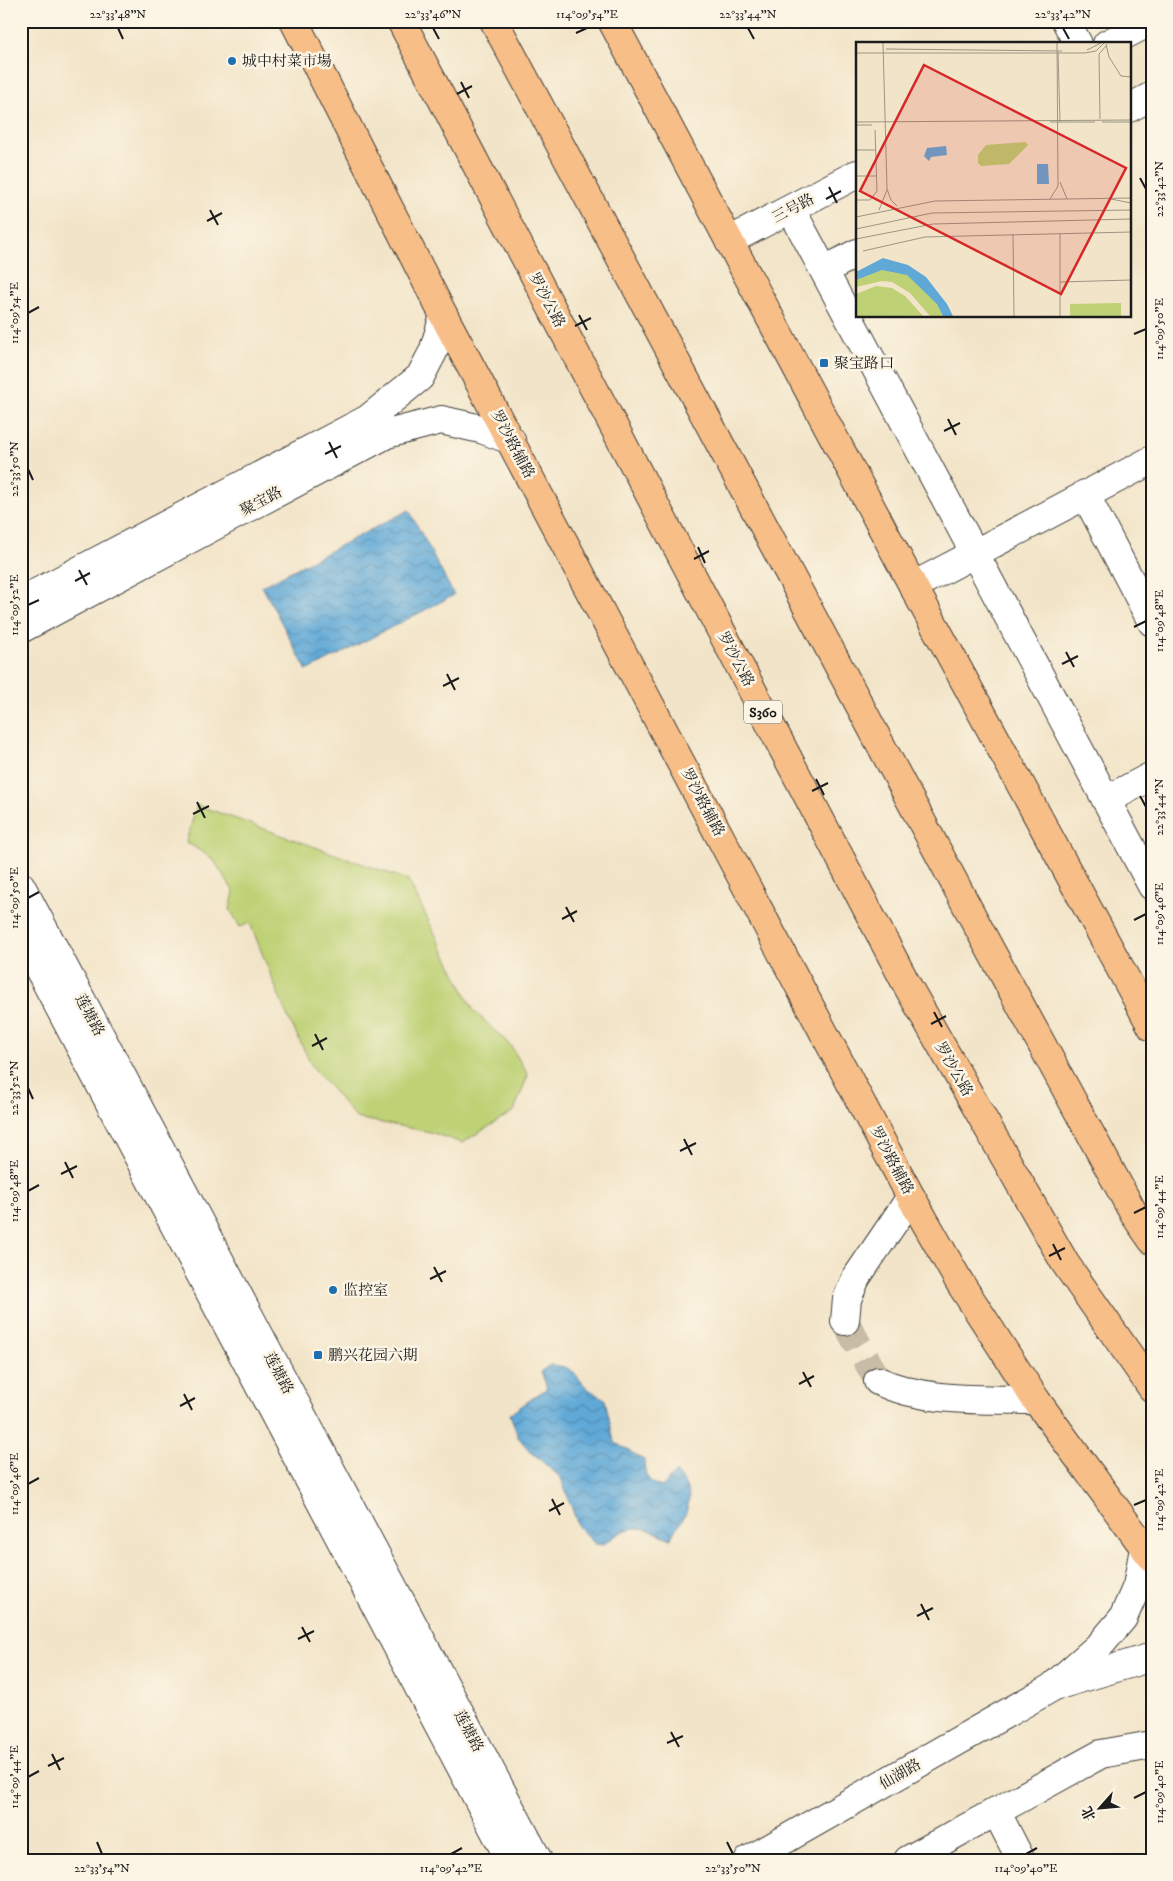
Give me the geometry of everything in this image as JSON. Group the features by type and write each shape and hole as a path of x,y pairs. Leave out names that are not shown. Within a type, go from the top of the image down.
{"main road":[{"name":"罗沙路辅路","path":"294,21 444,316 911,1197 960,1283 1036,1400 1148,1553"},
{"name":"罗沙公路","path":"401,21 908,987 1065,1263 1152,1388"},
{"path":"494,21 985,940 1134,1214 1152,1240"},
{"path":"612,21 913,586 1152,1027"}],"street":[{"path":"1066,21 1077,42"},
{"path":"1112,42 1152,21"},
{"path":"1130,107 1152,96"},
{"name":"三号路","path":"729,241 856,175"},
{"path":"791,209 1152,886"},
{"path":"824,270 856,253"},
{"name":"聚宝路","path":"21,601 368,420 420,377 433,352 444,316"},
{"name":"聚宝路","path":"21,629 387,434 441,420 481,429 511,440"},
{"path":"913,586 1152,460"},
{"path":"1086,494 1152,622"},
{"path":"1106,800 1152,776"},
{"name":"莲塘路","path":"21,886 538,1860"},
{"name":"莲塘路","path":"21,935 510,1860"},
{"path":"846,1321 847,1299 856,1278 911,1197"},
{"path":"878,1381 898,1390 918,1394 1036,1400"},
{"path":"1051,1688 1101,1644 1123,1618 1137,1586 1148,1553"},
{"path":"1051,1688 1152,1657"},
{"name":"仙湖路","path":"748,1860 1051,1688"},
{"path":"908,1860 1101,1754 1152,1745"},
{"path":"996,1811 1021,1860"}],"green space":[{"path":"197,805 408,880 474,1011 511,1046 528,1075 514,1111 462,1143 430,1132 356,1118 312,1066 285,1011 250,923 240,927 230,909 234,892 213,859 186,842"}],"water":[{"path":"409,510 454,595 307,671 262,586"},
{"path":"550,1365 571,1370 587,1388 605,1399 614,1442 644,1460 646,1474 650,1481 662,1487 676,1472 681,1478 687,1489 689,1500 683,1519 671,1539 651,1531 636,1528 621,1532 603,1545 595,1544 579,1528 561,1478 529,1450 518,1437 510,1414 547,1388 541,1371"}],"tunnel":[{"path":"845,1321 878,1381"}],"place":[{"name":"城中村菜市場","path":"232,61"},
{"name":"聚宝路口","path":"824,363"},
{"name":"监控室","path":"333,1290"},
{"name":"鹏兴花园六期","path":"318,1355"}]}
